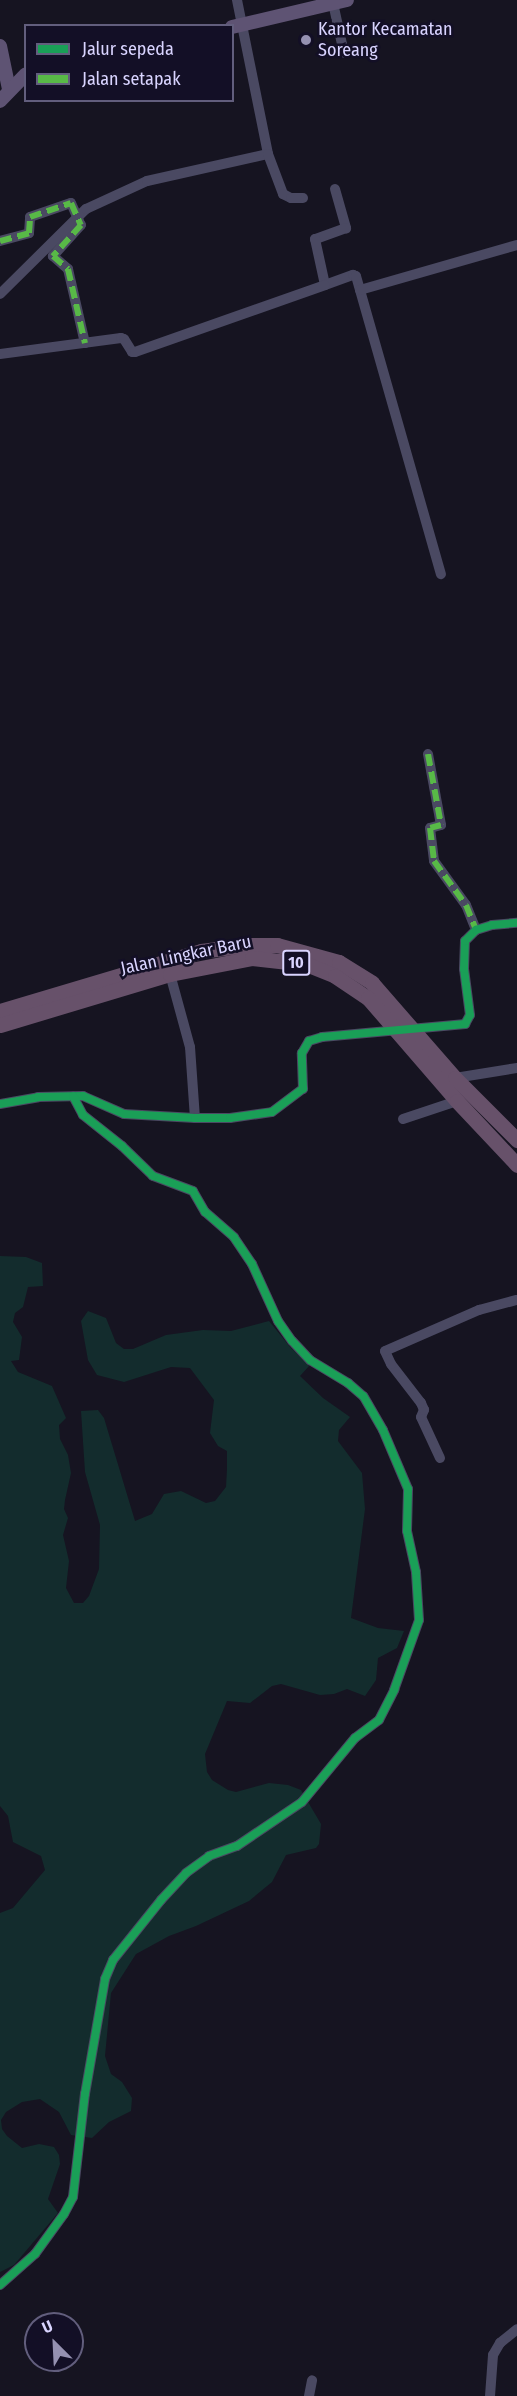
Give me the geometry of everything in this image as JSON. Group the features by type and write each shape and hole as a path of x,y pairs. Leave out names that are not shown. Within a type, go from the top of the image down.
{"highway":[{"name":"Jalan Lingkar Baru","path":"0,1011 201,951 248,945 277,945 339,962 356,971 393,1004 455,1077 517,1140"},
{"name":"Jalan Lingkar Baru","path":"0,1025 170,974 252,958 306,964 335,976 368,998 457,1101 517,1165"}],"main road":[{"path":"237,26 340,2"},
{"path":"0,46 9,89"},
{"path":"0,101 24,76"}],"street":[{"path":"237,0 237,26 268,154 283,194 291,198 303,198"},
{"path":"340,2 344,53"},
{"path":"0,294 96,203 147,181 268,154"},
{"path":"325,285 315,239 346,228 335,189"},
{"path":"0,241 29,233 30,217 71,202 78,219 78,229 53,256 68,269 85,343"},
{"path":"360,290 517,245"},
{"path":"0,354 121,338 132,352 135,352 355,275 441,574"},
{"path":"428,754 441,825 430,828 434,861 466,905 476,930"},
{"path":"0,1104 38,1097 73,1096 89,1097 124,1114 195,1119 230,1118 272,1112 303,1089 302,1053 309,1041 322,1037 460,1026 469,1020 463,948 465,940 476,930 492,925 517,923"},
{"path":"170,974 190,1047 195,1119"},
{"path":"455,1077 517,1068"},
{"path":"0,2285 34,2254 58,2223 73,2197 83,2105 105,1979 118,1953 186,1873 209,1856 237,1846 302,1802 355,1738 379,1720 394,1690 420,1620 416,1572 407,1531 408,1489 383,1430 363,1396 348,1383 310,1360 292,1341 278,1321 252,1264 234,1237 205,1212 193,1191 153,1176 122,1146 83,1115 73,1096"},
{"path":"404,1119 457,1101"},
{"path":"441,1458 420,1417 424,1410 421,1403 391,1364 385,1351 479,1310 517,1300"},
{"path":"490,2396 493,2355 500,2343 517,2329"},
{"path":"309,2396 312,2379"}],"green space":[{"path":"0,1256 26,1257 42,1263 43,1286 28,1287 23,1307 15,1313 13,1322 22,1337 19,1360 11,1361 18,1372 52,1386 66,1418 59,1425 60,1439 68,1455 71,1473 64,1509 68,1518 63,1535 69,1561 66,1588 74,1603 83,1603 89,1596 99,1569 100,1525 85,1472 81,1411 98,1410 104,1418 135,1521 152,1514 164,1494 181,1491 206,1503 215,1501 226,1487 227,1469 227,1451 218,1446 210,1433 214,1400 190,1368 171,1367 124,1382 97,1375 88,1360 81,1321 88,1311 106,1318 116,1343 124,1349 133,1349 166,1335 203,1330 231,1331 269,1321 291,1348 310,1365 300,1376 323,1398 350,1417 339,1430 338,1441 362,1473 365,1509 351,1618 378,1628 404,1631 397,1648 378,1658 376,1680 365,1696 347,1689 334,1694 320,1695 281,1684 272,1686 250,1703 227,1701 205,1754 207,1772 212,1780 236,1792 269,1783 288,1785 301,1790 321,1824 319,1844 316,1848 286,1855 272,1882 249,1901 169,1936 136,1954 111,1993 105,2056 111,2074 122,2082 132,2098 131,2111 109,2122 92,2138 71,2135 59,2112 40,2099 22,2102 6,2112 1,2120 2,2129 7,2136 22,2148 39,2144 54,2147 59,2155 60,2164 48,2199 58,2213 14,2265 0,2272 0,1913 13,1908 45,1870 41,1856 13,1842 8,1816 0,1806"}],"marked path":[{"path":"0,241 29,233 30,217 71,203 81,225 53,256 68,269 85,343"},
{"path":"428,754 441,825 430,828 434,861 466,905 476,930"}],"cycle path":[{"path":"0,1104 38,1097 83,1096 124,1114 230,1118 272,1112 303,1089 302,1053 309,1041 322,1037 465,1024 470,1015 464,969 465,941 476,930 492,925 517,923"},
{"path":"0,2285 35,2254 64,2214 73,2197 85,2094 105,1979 113,1960 186,1873 209,1856 237,1846 302,1802 355,1738 379,1720 394,1690 419,1620 416,1572 407,1531 408,1489 383,1430 363,1396 348,1383 310,1360 292,1341 278,1321 252,1264 234,1237 205,1212 193,1191 153,1176 122,1146 83,1115 73,1096"}],"place":[{"name":"Kantor Kecamatan Soreang","path":"306,40"}]}
